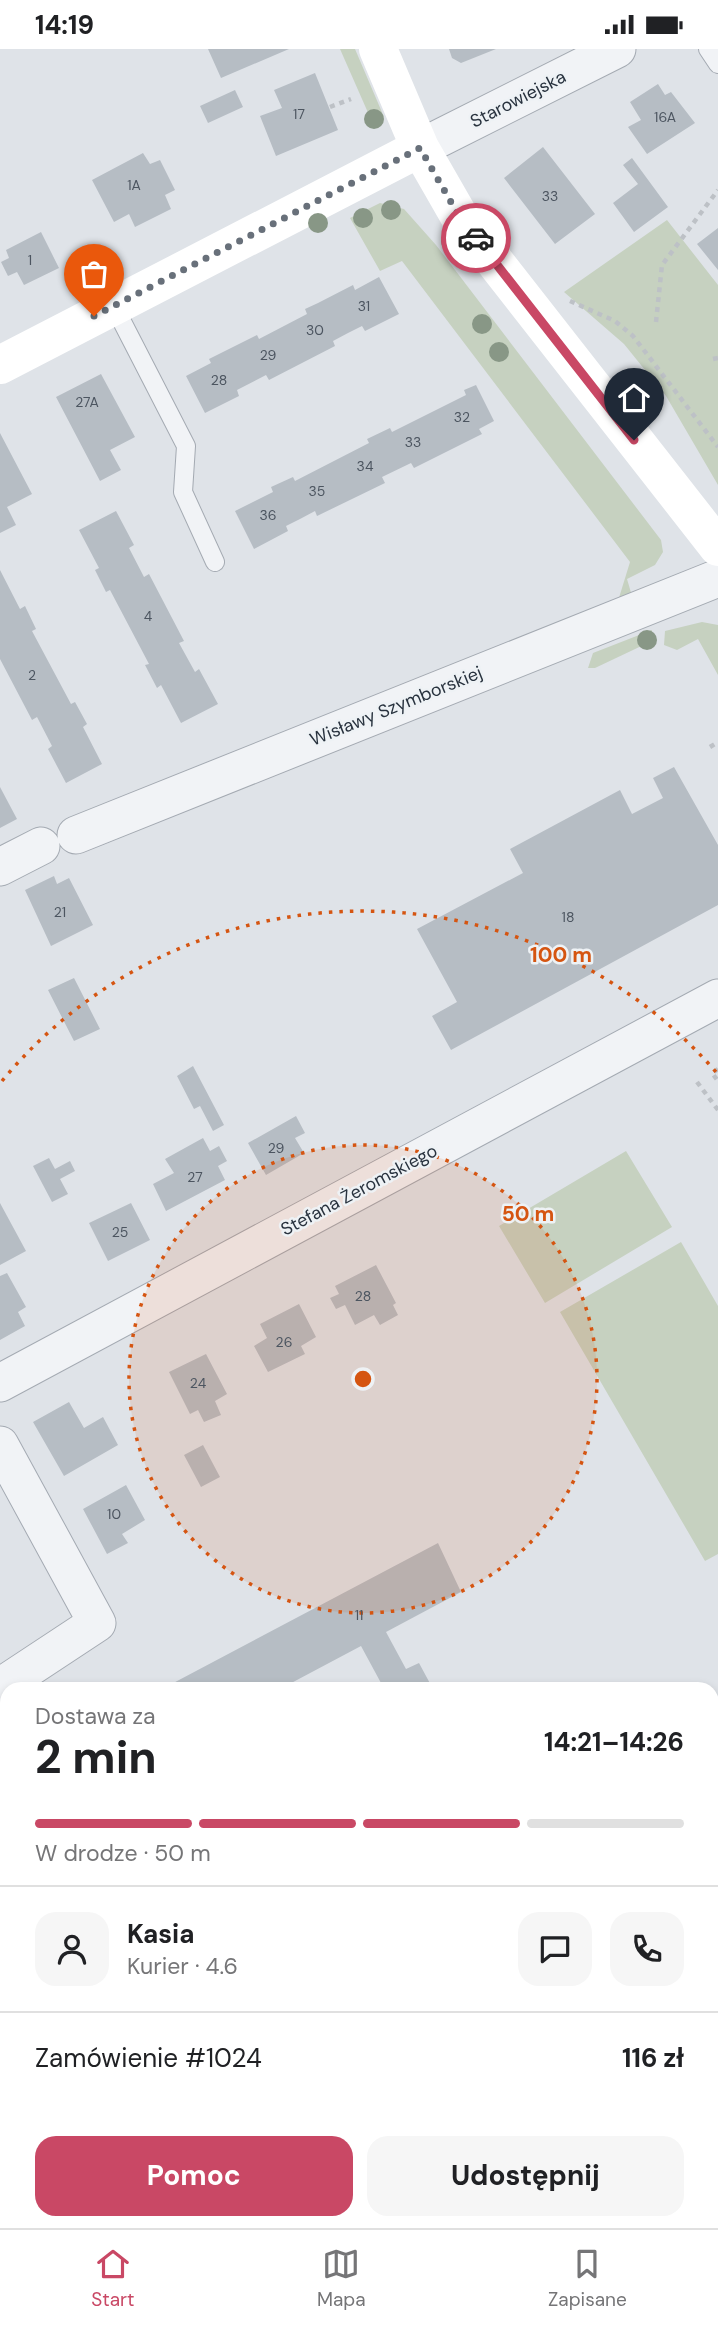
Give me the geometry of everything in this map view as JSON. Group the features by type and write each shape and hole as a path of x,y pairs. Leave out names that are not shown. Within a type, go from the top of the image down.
{"street":[{"path":"378,49 420,148 459,216 718,547"},
{"name":"Starowiejska","path":"420,148 617,49"},
{"path":"0,365 420,148"},
{"name":"Wisławy Szymborskiej","path":"76,835 718,578"},
{"path":"0,867 41,846"},
{"name":"Stefana Żeromskiego","path":"0,1383 718,997"},
{"path":"0,1445 97,1623 8,1682"}],"lane":[{"path":"708,49 718,64"},
{"path":"114,306 186,446 183,492 215,562"}],"path":[{"path":"330,107 351,99"},
{"path":"656,322 662,265 718,190"},
{"path":"563,298 615,321 633,335 718,447"},
{"path":"710,747 718,742"},
{"path":"718,1069 712,1073 718,1081"},
{"path":"697,1082 718,1110"}],"green space":[{"path":"340,49 355,49 384,117 373,124"},
{"path":"380,203 404,209 436,245 661,540 663,552 655,565 627,579 632,596 618,601 630,562 402,261 380,271 350,218"},
{"path":"667,220 718,285 718,485 666,396 624,344 564,292"},
{"path":"702,622 718,625 718,675 698,639 677,650 664,645 665,631"},
{"path":"652,630 652,641 595,668 588,668 593,653"},
{"path":"626,1151 672,1227 545,1303 499,1226"},
{"path":"681,1242 718,1306 718,1554 705,1561 560,1312"}],"building":[{"path":"208,49 289,49 221,78"},
{"path":"449,49 496,49 461,63 452,58"},
{"path":"315,73 338,130 276,156 260,116 282,108 274,90"},
{"path":"658,84 665,95 671,92 695,123 647,154 628,127 641,120 630,102"},
{"path":"235,90 243,107 208,123 200,106"},
{"path":"543,147 595,214 555,244 504,178"},
{"path":"143,153 150,164 160,160 175,190 165,195 171,209 135,227 129,214 114,222 92,180"},
{"path":"632,158 668,207 634,232 613,203 638,184 623,165"},
{"path":"718,228 718,270 697,244"},
{"path":"41,232 59,268 24,285 17,272 8,276 1,262 9,258 6,250"},
{"path":"379,277 399,314 365,331 362,326 348,333 333,341 335,346 269,380 266,375 237,390 239,396 205,413 186,376 211,363 209,359 257,335 259,339 307,314 305,309 353,285 355,290"},
{"path":"101,374 135,437 110,450 121,470 100,481 56,397"},
{"path":"476,385 494,421 479,429 482,434 414,468 411,463 382,477 385,483 317,516 315,511 286,526 288,531 254,549 235,511 273,492 271,487 293,477 295,481 369,443 367,439 390,428 392,432 466,395 464,390"},
{"path":"0,433 32,494 7,507 16,525 0,533"},
{"path":"116,511 134,545 129,548 144,577 149,574 184,641 179,643 195,672 199,669 218,704 181,723 161,685 157,688 145,665 149,664 110,590 106,592 95,570 99,568 79,530"},
{"path":"0,570 20,609 25,606 36,629 32,631 71,704 75,702 87,724 83,727 102,764 66,783 48,749 52,746 37,717 32,720 0,659"},
{"path":"674,767 718,845 718,905 451,1050 432,1016 457,1002 417,929 523,873 510,849 620,790 632,814 663,798 653,778"},
{"path":"0,787 17,819 0,828"},
{"path":"54,876 57,884 69,878 93,925 51,946 25,890"},
{"path":"74,978 100,1029 74,1041 48,990"},
{"path":"193,1066 224,1125 213,1131 200,1106 194,1109 177,1076"},
{"path":"296,1116 305,1133 295,1138 304,1153 266,1175 248,1143"},
{"path":"203,1138 210,1151 219,1146 227,1161 218,1166 225,1180 166,1211 153,1184 174,1173 165,1159"},
{"path":"49,1158 55,1169 70,1161 75,1171 60,1179 68,1194 52,1202 33,1166"},
{"path":"0,1203 26,1251 0,1265"},
{"path":"131,1203 150,1240 108,1261 89,1223"},
{"path":"376,1265 396,1303 393,1305 398,1315 380,1325 374,1315 355,1325 345,1305 336,1309 330,1298 339,1294 335,1286"},
{"path":"7,1273 26,1307 18,1312 25,1326 0,1340 0,1276"},
{"path":"299,1304 316,1337 301,1346 305,1354 268,1372 254,1346 267,1338 260,1324"},
{"path":"206,1354 227,1394 215,1401 221,1415 204,1422 198,1410 190,1414 169,1372"},
{"path":"69,1402 84,1428 103,1417 118,1445 64,1476 33,1422"},
{"path":"203,1445 220,1477 201,1487 184,1455"},
{"path":"126,1485 145,1520 122,1534 128,1543 107,1554 83,1509"},
{"path":"438,1543 461,1592 386,1632 406,1669 419,1663 429,1682 380,1682 361,1646 293,1682 175,1682"}],"way so far":[{"path":"94,316 420,148 459,216 476,238"}],"route":[{"path":"476,238 634,440"}]}
